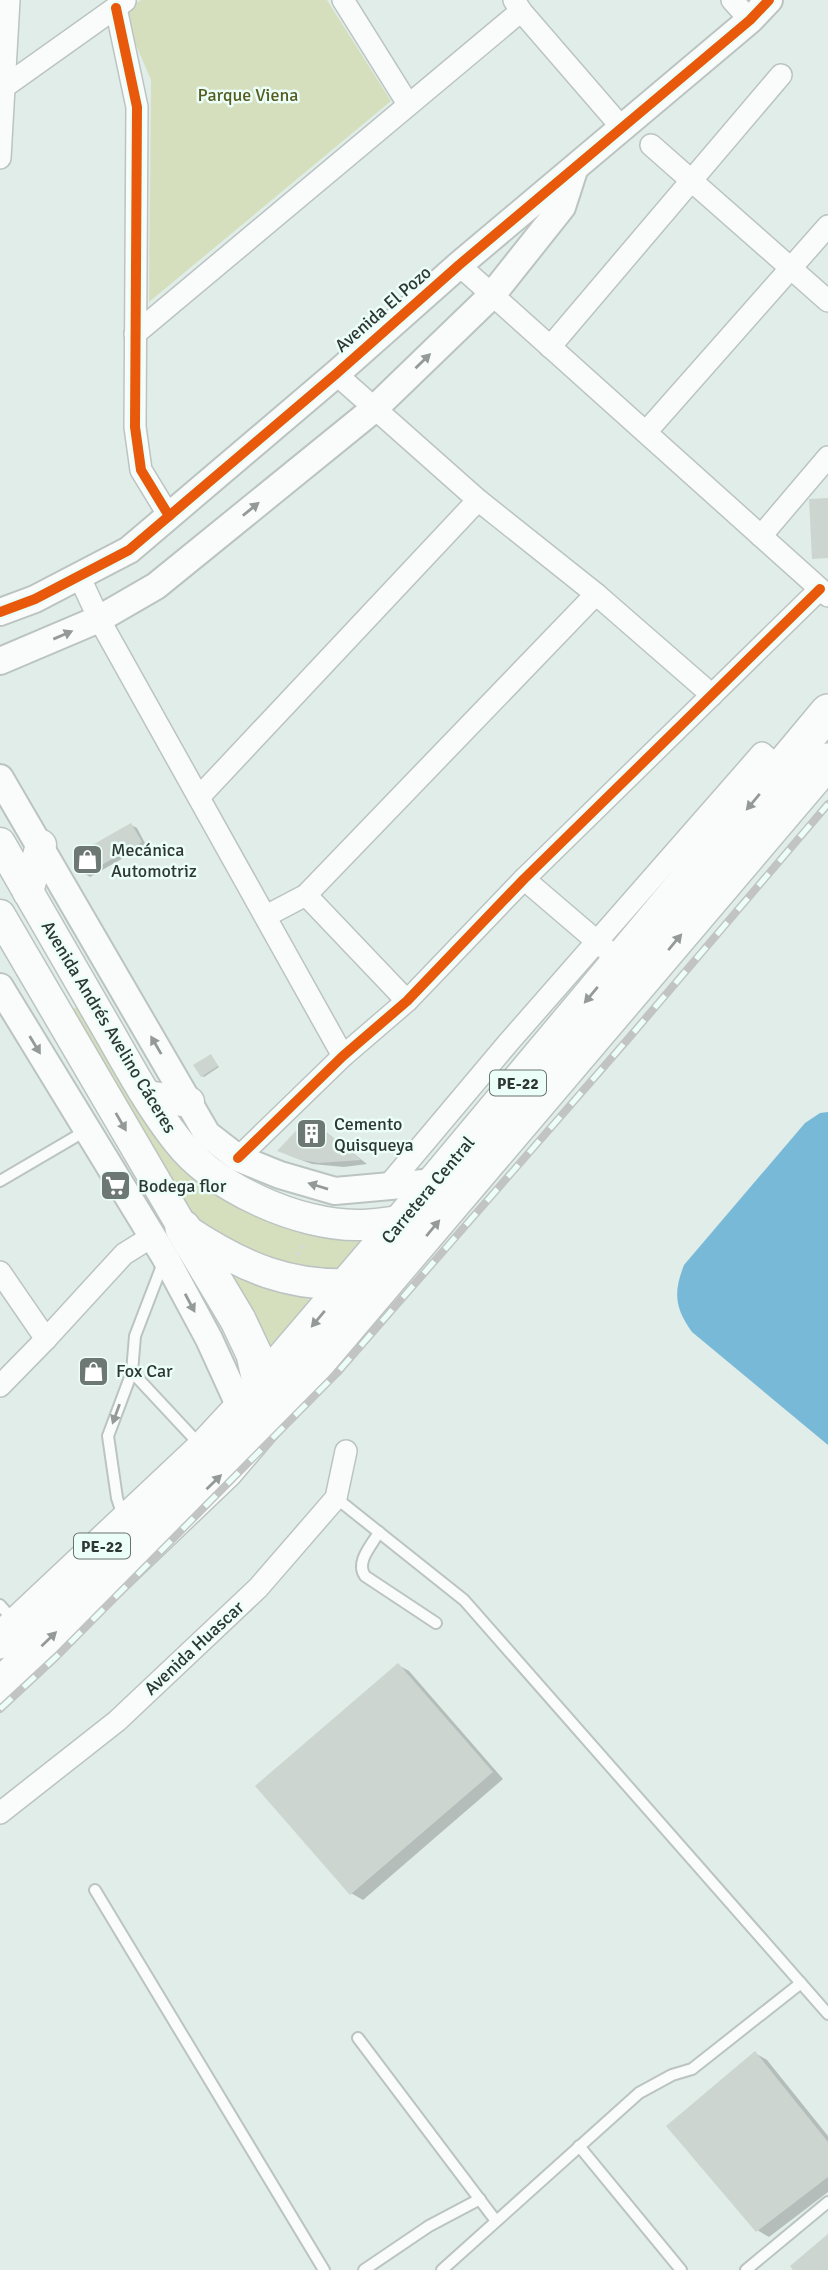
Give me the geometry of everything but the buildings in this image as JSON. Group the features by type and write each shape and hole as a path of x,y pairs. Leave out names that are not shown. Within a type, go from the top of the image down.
{"highway":[{"name":"Carretera Central","path":"0,1686 226,1470 389,1280 566,1048 609,951 780,769 828,712"},
{"name":"Carretera Central","path":"6,1624 126,1524 204,1449 435,1182 566,1048 828,761"},
{"path":"167,1240 238,1320 254,1354 251,1397"}],"main road":[{"name":"Avenida Andrés Avelino Cáceres","path":"0,843 147,1096 178,1142 213,1174 241,1192 278,1208 324,1221 359,1225 402,1220"},
{"path":"28,892 41,845"},
{"name":"Avenida Andrés Avelino Cáceres","path":"0,915 53,1006 167,1240 220,1253 258,1270 301,1281 347,1284 389,1280"},
{"path":"53,1006 68,1004 78,996 81,984"},
{"path":"147,1096 189,1102"}],"street":[{"path":"0,158 9,0"},
{"path":"343,0 408,104"},
{"path":"732,0 750,20"},
{"name":"Avenida El Pozo","path":"0,612 36,599 80,578 128,550 459,265 623,129 750,20 769,0"},
{"path":"2,89 121,4 137,107 135,427 141,470 169,516"},
{"path":"135,334 408,104 517,6 623,129"},
{"path":"550,347 782,75"},
{"path":"651,145 828,301"},
{"path":"0,661 99,619 156,586 374,409 492,295 562,207 574,170"},
{"path":"646,432 828,226"},
{"path":"238,1158 342,1056 407,1001 524,879 712,695 824,593 459,265"},
{"path":"336,373 478,500 596,594 712,695"},
{"path":"761,536 828,457"},
{"path":"200,796 478,500"},
{"path":"80,578 99,619 200,796 342,1056"},
{"path":"266,916 306,895 596,594"},
{"path":"0,778 207,1134 238,1158 280,1175 335,1191 435,1182"},
{"path":"386,1188 609,951 524,879"},
{"path":"306,895 407,1001"},
{"path":"0,987 87,1130 167,1240 124,1254 0,1386"},
{"path":"0,1272 46,1339"},
{"name":"Avenida Huascar","path":"0,1813 117,1721 258,1588 336,1498 346,1451"}],"lane":[{"path":"0,1181 87,1130"},
{"path":"126,1524 117,1498 108,1436 132,1371 135,1336 167,1240"},
{"path":"132,1371 204,1449"},
{"path":"336,1498 464,1600 828,2014"},
{"path":"379,1532 361,1562 361,1571 436,1623"},
{"path":"94,1890 324,2270"},
{"path":"442,2270 639,2093 672,2075 692,2069 801,1983"},
{"path":"358,2038 496,2221"},
{"path":"579,2146 681,2270"},
{"path":"364,2270 429,2227 480,2199"},
{"path":"746,2270 828,2202"}],"green space":[{"name":"Parque Viena","path":"141,0 327,0 391,101 149,302 151,80 122,12"},
{"path":"80,1005 165,1139 365,1237 332,1274 254,1263 184,1213 70,1011"},
{"path":"216,1264 266,1287 311,1300 265,1352"}],"water":[{"path":"828,1112 828,1445 692,1332 679,1308 677,1292 684,1265 805,1123 820,1113"}],"railway":[{"path":"0,1709 57,1656 337,1373 628,1039 828,804"}],"cycle path":[{"path":"0,612 35,599 129,550 459,265 750,20 769,0"},
{"path":"116,8 137,107 135,427 141,470 169,516"},
{"path":"238,1158 343,1056 407,1001 524,879 820,589"}],"place":[{"name":"Mecánica Automotriz","path":"88,860"},
{"name":"Cemento Quisqueya","path":"311,1134"},
{"name":"Bodega flor","path":"115,1186"},
{"name":"Fox Car","path":"93,1371"}]}
